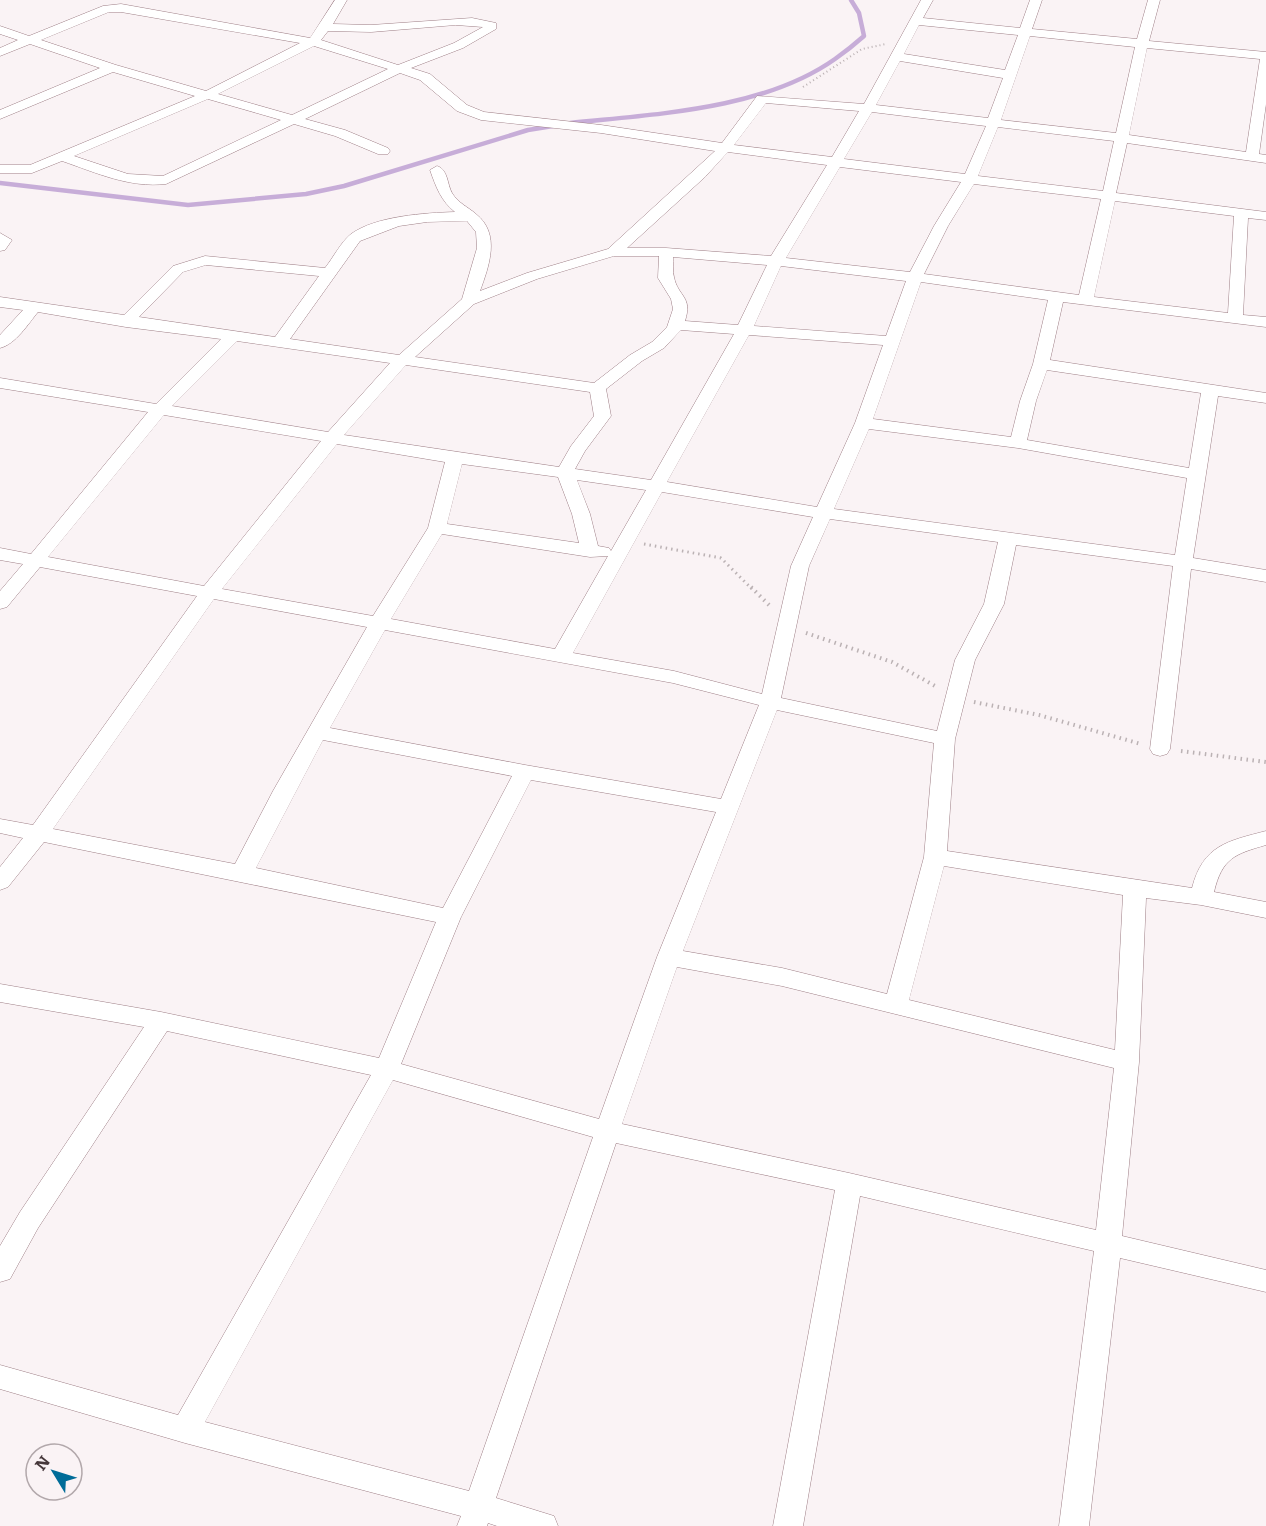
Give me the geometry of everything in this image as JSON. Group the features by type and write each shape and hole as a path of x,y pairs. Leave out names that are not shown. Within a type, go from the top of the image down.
{"street":[{"path":"0,169 32,169 205,96 313,42 341,0"},
{"path":"561,656 744,330 776,261 868,108 927,0"},
{"path":"476,1516 607,1131 669,957 770,702 786,621 800,566 863,423 915,277 941,226 970,179 993,124 1036,0"},
{"path":"1086,300 1142,43 1154,0"},
{"path":"0,52 114,8 313,42 425,77 462,108 481,116 601,129 724,148 1266,216"},
{"path":"613,252 676,197 724,148 762,99 868,108 1123,138 1259,158 1266,57 917,21"},
{"path":"62,156 134,181 150,183 166,180 399,69 473,38 492,26 486,22 460,22 379,28 325,27"},
{"path":"0,30 112,68 340,133 383,151"},
{"path":"900,51 1010,75"},
{"path":"0,115 112,68"},
{"path":"437,170 446,195 472,217 483,233 484,246 469,301"},
{"path":"1235,318 1241,213"},
{"path":"280,341 355,238 370,231 417,218 472,217"},
{"path":"0,237 5,240 0,247"},
{"path":"0,882 40,832 209,592 333,437 400,361 469,301 532,276 613,252 666,252 776,261 915,277 1056,297 1266,322"},
{"path":"0,302 126,322 232,337 280,341 400,361 597,388 636,358 658,345 676,325 681,309 679,299 666,278 666,252"},
{"path":"126,322 178,269 205,260 330,273"},
{"path":"1018,443 1028,401 1041,364 1056,297"},
{"path":"0,343 15,330 34,307"},
{"path":"676,325 891,340"},
{"path":"0,603 160,409 232,337"},
{"path":"1041,364 1266,398"},
{"path":"0,401 7,385 455,458 658,486 824,513 1184,562 1266,576"},
{"path":"590,551 581,514 565,473 579,446 603,421 603,405 597,388"},
{"path":"1160,749 1184,562 1210,391"},
{"path":"863,423 1018,443 1198,475"},
{"path":"242,873 284,791 379,623 436,528 455,458"},
{"path":"436,528 590,551 622,547"},
{"path":"896,1004 935,857 945,739 955,697 965,660 994,604 1008,539"},
{"path":"0,554 674,677 770,702 945,739"},
{"path":"318,732 525,772 728,807"},
{"path":"185,1430 387,1069 450,917 525,772"},
{"path":"0,826 40,832 450,917"},
{"path":"1201,897 1206,873 1216,857 1235,847 1266,838"},
{"path":"935,857 1201,897 1266,910"},
{"path":"1074,1526 1108,1246 1127,1062 1136,889"},
{"path":"669,957 782,977 1127,1062"},
{"path":"0,993 161,1021 387,1069 607,1131 849,1183 1108,1246 1266,1281"},
{"path":"0,1271 29,1220 161,1021"},
{"path":"788,1526 849,1183"},
{"path":"0,1377 476,1516 543,1526"}],"path":[{"path":"762,99 814,82 829,69 865,47 876,45 900,51"},
{"path":"622,547 721,558 786,621 820,639 892,662 955,697 1039,715 1160,749 1266,762"}],"waterway":[{"path":"570,123 707,107 775,89 806,76 835,59 864,36 859,13 851,0"},
{"path":"0,183 188,205 306,194 344,186 528,130 553,126"}]}
